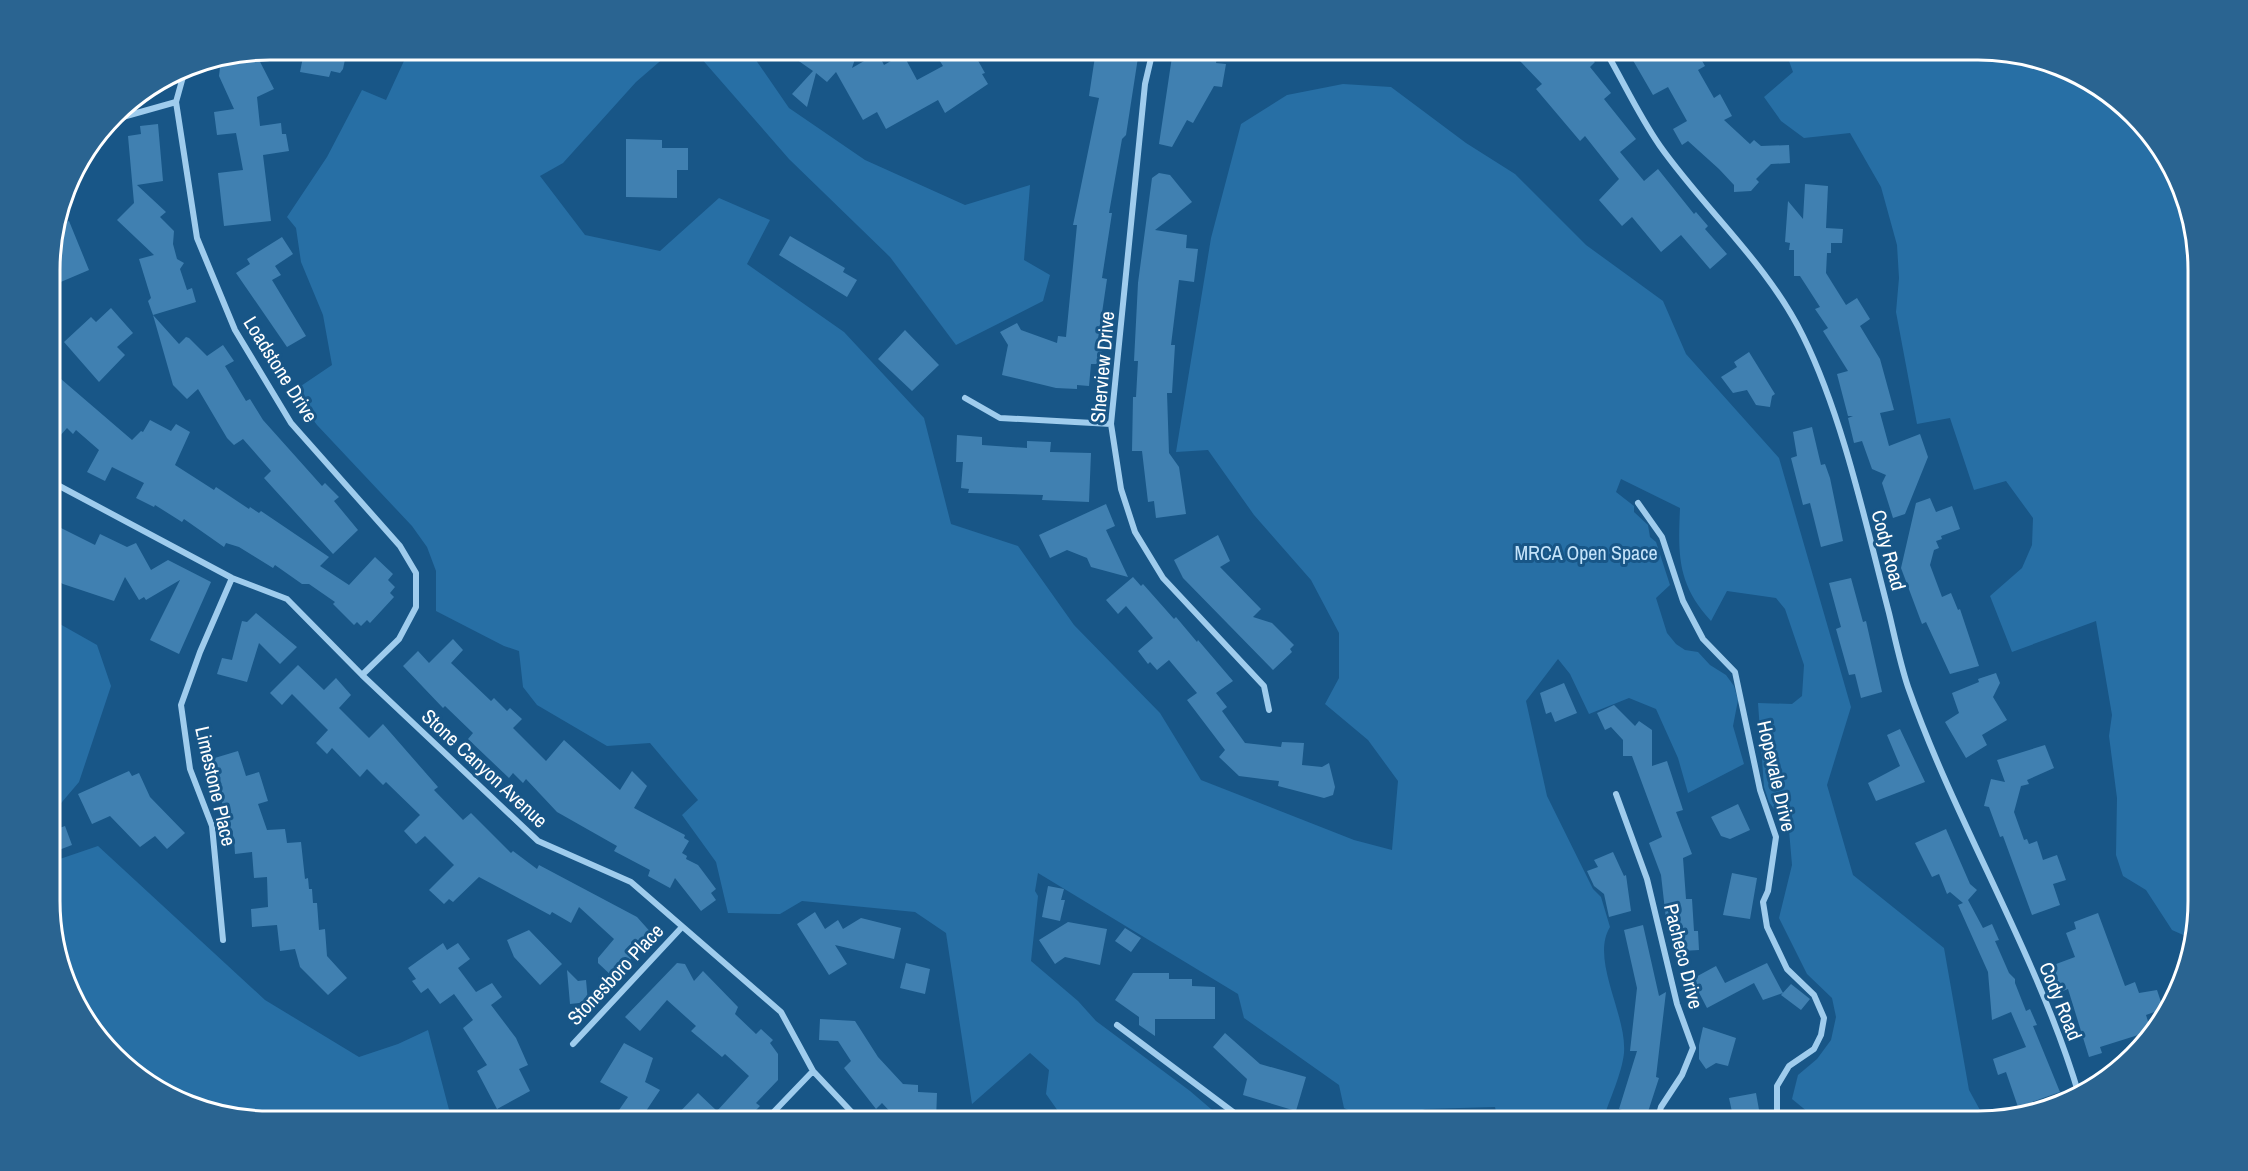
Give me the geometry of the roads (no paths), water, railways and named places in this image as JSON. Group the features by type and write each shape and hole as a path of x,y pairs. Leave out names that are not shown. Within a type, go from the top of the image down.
{"street":[{"name":"Sherview Drive","path":"1151,60 1145,84 1111,424 1121,489 1136,531 1162,578 1264,686 1269,710"},
{"name":"Cody Road","path":"1611,60 1659,144 1712,210 1749,251 1783,298 1804,337 1823,382 1841,442 1908,686 2042,995 2076,1087"},
{"name":"Loadstone Drive","path":"182,80 176,102 198,238 235,330 291,423 400,546 416,573 416,607 399,639 362,675"},
{"path":"129,115 176,102"},
{"path":"965,398 1000,418 1111,424"},
{"name":"Stone Canyon Avenue","path":"60,487 232,578 287,599 362,675 538,841 631,882 781,1012 813,1071 851,1111"},
{"name":"Hopevale Drive","path":"1638,503 1662,537 1683,601 1703,639 1736,672 1760,790 1776,837 1768,891 1763,902 1767,927 1787,969 1814,995 1824,1018 1821,1035 1814,1049 1788,1066 1777,1086 1777,1111"},
{"name":"Limestone Place","path":"223,940 212,826 190,769 181,705 200,652 232,578"},
{"name":"Pacheco Drive","path":"1616,794 1647,879 1677,1004 1693,1048 1682,1075 1660,1111"},
{"name":"Stonesboro Place","path":"573,1044 682,927"},
{"path":"1117,1025 1232,1111"},
{"path":"775,1111 813,1071"}],"park label":[{"name":"MRCA Open Space","path":"1586,552"}]}
